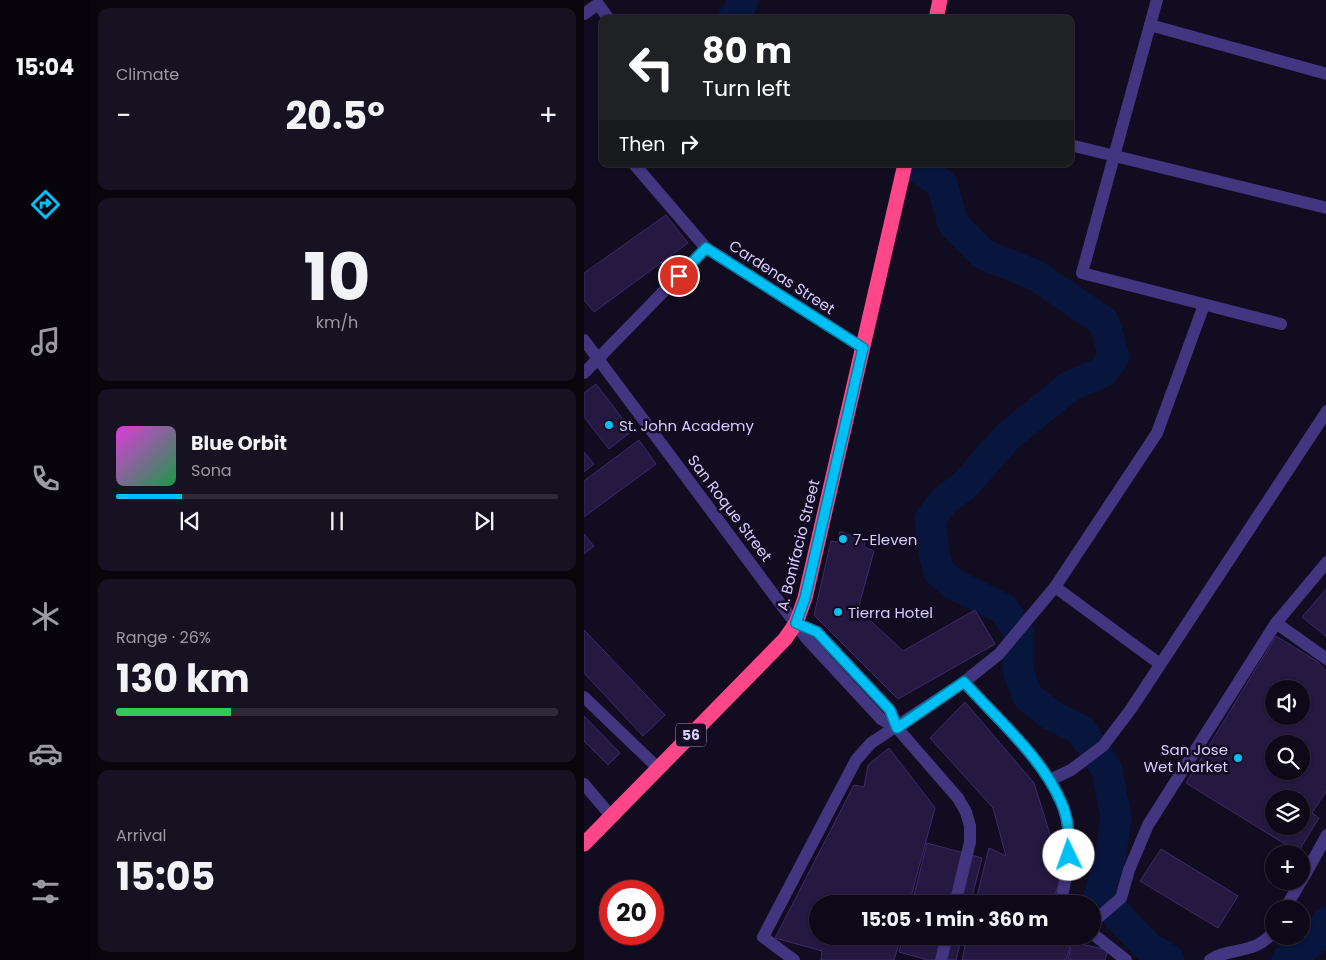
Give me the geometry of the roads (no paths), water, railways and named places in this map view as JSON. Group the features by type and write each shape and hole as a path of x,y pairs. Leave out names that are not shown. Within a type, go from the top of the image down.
{"highway":[{"path":"937,15 940,0"},
{"name":"A. Bonifacio Street","path":"584,844 785,639 796,623 805,598 903,170"}],"street":[{"path":"1157,0 1082,273 1281,324"},
{"path":"584,14 598,4 606,15"},
{"path":"1150,25 1326,74"},
{"path":"1074,146 1326,208"},
{"path":"637,167 706,248"},
{"name":"Cardenas Street","path":"584,373 599,360 706,248 863,348"},
{"path":"794,960 763,937 856,760 871,743 897,728 964,682 999,654 1027,623 1055,587 1157,434 1204,305"},
{"name":"San Roque Street","path":"584,340 796,623"},
{"path":"1050,780 1077,766 1104,746 1326,411"},
{"path":"1101,915 1121,898 1132,862 1148,825 1276,623 1326,562"},
{"path":"1055,587 1160,664"},
{"path":"796,623 817,632 890,710 897,728 958,798 966,812 970,826 970,842 957,895"},
{"path":"1276,623 1326,659"},
{"path":"964,682 1043,770 1062,803 1069,838 1068,873 1062,895"},
{"path":"584,697 658,768"},
{"path":"584,784 611,816"},
{"path":"1310,864 1326,835"},
{"path":"1210,960 1218,954 1237,952 1257,945 1265,938"},
{"path":"1101,940 1126,960"},
{"path":"941,960 945,945"}],"waterway":[{"path":"737,15 743,0"},
{"path":"917,167 942,184 953,224 983,254 1037,276 1104,322 1114,356 1103,372 1070,386 1008,436 965,485 944,501 930,519 934,553 939,572 953,584 1004,609 1018,631 1018,671 1028,697 1051,715 1081,730 1107,770 1116,818 1110,860 1099,896 1148,947 1169,960"},
{"path":"1287,960 1315,939 1327,922"}],"place":[{"name":"St. John Academy","path":"609,425"},
{"name":"7-Eleven","path":"843,539"},
{"name":"Tierra Hotel","path":"838,612"},
{"name":"San Jose Wet Market","path":"1238,758"}]}
